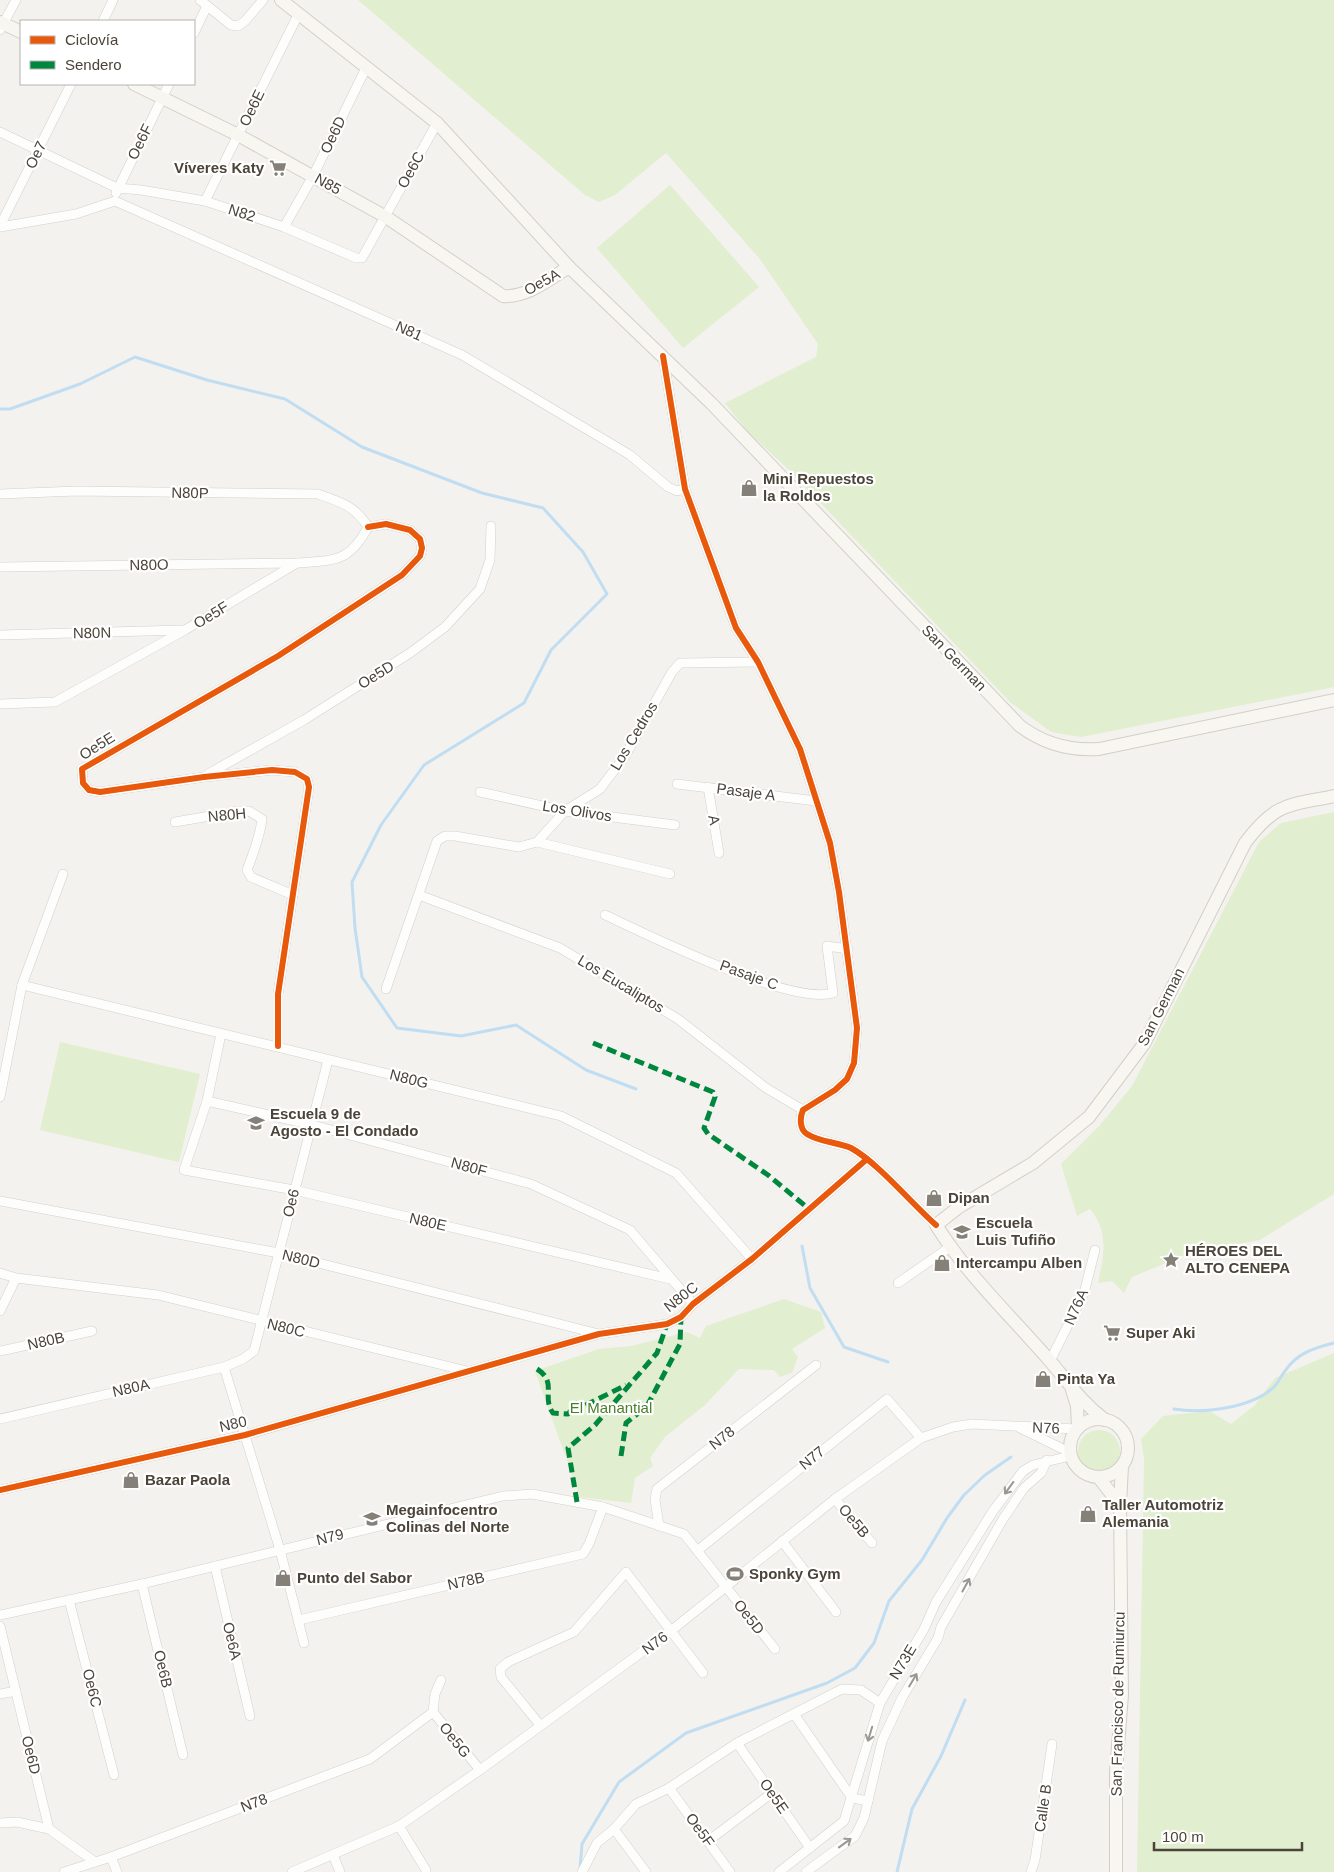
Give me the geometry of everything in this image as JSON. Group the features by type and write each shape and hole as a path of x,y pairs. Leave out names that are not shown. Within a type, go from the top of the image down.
{"main road":[{"name":"San German","path":"281,0 436,123 569,267 712,404 1020,726 1036,738 1081,750 1099,749 1334,700"},
{"path":"1,25 20,32"},
{"name":"N85","path":"136,85 163,96 313,176 386,217 503,296 514,296"},
{"name":"Oe5A","path":"514,296 523,294 569,267"},
{"name":"San German","path":"936,1226 959,1207 1033,1163 1089,1117 1148,1037 1245,843 1262,821 1284,806 1334,796"},
{"path":"936,1226 950,1247 1007,1316 1050,1361 1072,1390 1105,1420 1117,1426 1127,1441 1126,1459 1122,1466 1112,1475 1099,1478 1086,1475 1076,1467 1070,1454 1070,1440 1077,1428 1077,1406 1072,1390"},
{"path":"1077,1428 1095,1419 1105,1420"},
{"name":"San Francisco de Rumiurcu","path":"1116,1872 1116,1772 1122,1695 1120,1506 1122,1466"},
{"path":"1099,1478 1120,1506"}],"street":[{"path":"1,25 16,0"},
{"path":"103,20 113,0"},
{"path":"195,30 203,3 231,25 238,26 245,21 263,0"},
{"name":"Oe6E","path":"205,201 298,15"},
{"name":"Oe6D","path":"284,227 313,176 366,68"},
{"name":"Oe7","path":"1,222 71,85"},
{"name":"Oe6F","path":"115,201 117,188 168,85"},
{"name":"Oe6C","path":"386,217 436,123"},
{"path":"0,132 117,188"},
{"name":"N82","path":"117,188 205,201 284,227 356,258 362,258 386,217"},
{"path":"1,222 76,214 115,201"},
{"name":"N81","path":"115,201 462,355 630,455 668,487 677,490 685,489"},
{"path":"663,356 685,489 736,628 758,662 800,750 830,843 848,949 857,1028 854,1063 847,1079 836,1090 803,1110 801,1123 806,1134 850,1148 867,1159 936,1226"},
{"name":"N80P","path":"0,494 77,491 318,494 344,503 360,514 368,527"},
{"name":"Oe5E","path":"278,1046 278,994 309,787 307,779 295,772 272,770 204,777 100,792 90,790 83,783 80,776 82,769 87,764 278,656 402,575 420,556 422,548 420,539 410,530 386,524 368,527"},
{"name":"Oe5D","path":"204,777 304,720 410,653 445,627 480,589 490,560 491,526"},
{"name":"Oe5F","path":"0,704 47,703 64,697 185,630 298,563 337,560 349,553 361,541 368,527"},
{"name":"N80O","path":"0,567 298,563"},
{"name":"N80N","path":"0,635 185,630"},
{"name":"Los Cedros","path":"537,842 565,811 600,789 625,756 672,672 680,663 758,662"},
{"name":"Pasaje A","path":"677,784 816,801"},
{"name":"A","path":"708,788 719,853"},
{"name":"Los Olivos","path":"480,792 565,811 675,825"},
{"name":"N80H","path":"175,822 239,811 254,814 262,820 247,870 251,876 293,895"},
{"path":"386,989 438,841 445,836 519,847 537,842 670,874"},
{"path":"0,1096 22,985 62,874"},
{"name":"Los Eucaliptos","path":"419,895 560,948 678,1019 766,1088 803,1110"},
{"name":"Pasaje C","path":"605,915 698,959 802,993 833,993 827,946 848,949"},
{"name":"N80G","path":"22,985 561,1116 676,1174 752,1259"},
{"path":"207,1101 221,1034"},
{"name":"Oe6","path":"256,1346 328,1060"},
{"name":"N80F","path":"207,1101 313,1125 531,1184 630,1230 693,1304"},
{"name":"N80E","path":"207,1101 184,1170 294,1190 670,1279"},
{"name":"N80C","path":"0,1273 16,1278 158,1295 470,1372 599,1334 667,1324 681,1317 693,1304 752,1259 867,1159"},
{"name":"N80D","path":"0,1201 279,1253 599,1334"},
{"path":"898,1283 950,1247"},
{"name":"N76A","path":"1050,1361 1084,1293 1095,1250"},
{"path":"0,1312 16,1278"},
{"name":"N80B","path":"0,1351 92,1330"},
{"name":"N80A","path":"0,1419 224,1367 251,1354 256,1346"},
{"name":"N78","path":"659,1526 654,1499 657,1490 816,1365"},
{"path":"224,1367 280,1550 304,1643"},
{"name":"N80","path":"0,1490 245,1434 470,1372"},
{"name":"N77","path":"698,1550 887,1399 921,1438"},
{"name":"N76","path":"292,1872 399,1826 480,1770 672,1630 835,1499 921,1438 953,1426 972,1424 1077,1428"},
{"name":"N76","path":"1015,1426 1070,1454"},
{"name":"N73E","path":"779,1872 844,1821 880,1703 924,1629 926,1618 993,1511 1023,1471 1033,1464 1070,1454"},
{"name":"N73E","path":"806,1872 855,1836 864,1818 882,1741 902,1698 938,1638 941,1627 1003,1518 1024,1488 1041,1473 1047,1460"},
{"name":"N79","path":"0,1616 142,1584 514,1494 532,1494 603,1507 659,1526"},
{"name":"Oe5B","path":"835,1499 872,1543"},
{"name":"N78B","path":"299,1620 583,1554 589,1544 603,1507"},
{"path":"993,1511 1003,1518"},
{"name":"Oe5D","path":"659,1526 684,1534 775,1649"},
{"path":"782,1541 836,1612"},
{"name":"Oe6A","path":"214,1566 250,1716"},
{"path":"540,1725 500,1677 500,1669 508,1662 574,1632 626,1572 703,1673"},
{"name":"Oe6B","path":"142,1584 183,1755"},
{"name":"Oe6C","path":"69,1600 114,1775"},
{"path":"936,1602 952,1610"},
{"path":"926,1618 941,1627"},
{"name":"Oe6D","path":"0,1626 49,1829"},
{"name":"Oe5G","path":"442,1680 434,1694 433,1712 480,1770"},
{"path":"582,1872 597,1842 614,1829 636,1804 669,1788 737,1743 834,1692 849,1688 866,1692 880,1703"},
{"path":"0,1694 16,1690"},
{"name":"N78","path":"64,1872 111,1857 370,1758 433,1712"},
{"path":"794,1714 852,1798 868,1801"},
{"name":"Oe5E","path":"737,1743 810,1848"},
{"name":"Calle B","path":"1031,1872 1035,1860 1052,1744"},
{"name":"Oe5F","path":"669,1788 730,1872"},
{"path":"708,1841 772,1793"},
{"path":"0,1823 17,1822 49,1829 95,1862"},
{"path":"399,1826 426,1870"},
{"path":"614,1829 646,1872"},
{"path":"333,1855 340,1872"},
{"path":"111,1857 117,1872"}],"green space":[{"path":"358,0 1334,0 1334,687 1081,737 1051,732 1010,702 789,470 746,430 725,403 816,357 818,344 759,258 666,153 615,195 599,202 585,195"},
{"path":"670,185 759,287 683,348 597,248"},
{"path":"1334,812 1334,1194 1260,1240 1190,1253 1132,1277 1124,1293 1112,1281 1098,1283 1103,1254 1100,1226 1090,1209 1077,1216 1061,1164 1100,1125 1132,1086 1259,842 1281,823"},
{"path":"60,1042 200,1074 179,1162 40,1130"},
{"name":"El Manantial","path":"784,1299 821,1312 825,1328 792,1349 798,1357 792,1373 780,1377 774,1370 739,1369 705,1405 665,1437 650,1458 653,1466 635,1478 631,1503 580,1497 535,1371 599,1349 631,1346 687,1332 700,1338 706,1326"},
{"path":"1334,1353 1334,1872 1137,1872 1144,1459 1141,1439 1163,1416 1209,1411 1231,1424 1255,1405 1275,1378"},
{"path":"1103,1430 1111,1433 1117,1439 1120,1451 1117,1463 1111,1469 1095,1472 1087,1469 1081,1463 1078,1447 1081,1439 1087,1433"}],"waterway":[{"path":"0,409 10,409 80,384 135,357 207,380 285,399 362,447 482,493 543,508 583,552 607,594 551,650 524,703 424,765 381,825 352,882 355,928 362,977 397,1028 461,1036 516,1025 586,1070 636,1089"},
{"path":"802,1246 810,1288 844,1347 888,1362"},
{"path":"1174,1409 1213,1410 1240,1405 1253,1400 1274,1387 1295,1360 1313,1349 1334,1343"},
{"path":"580,1869 582,1844 619,1782 686,1733 827,1683 855,1668 874,1643 889,1601 922,1560 947,1518 964,1495 985,1475 1011,1457"},
{"path":"897,1872 912,1809 941,1756 965,1700"}],"marked path":[{"path":"593,1043 713,1092 715,1097 704,1128 708,1134 768,1175 809,1209"},
{"path":"621,1456 626,1423 647,1406 680,1344 681,1317"},
{"path":"577,1502 568,1448 595,1425 657,1353 667,1324"},
{"path":"537,1369 547,1379 548,1401 553,1413 568,1414 578,1402"},
{"path":"572,1412 626,1385"}],"cycle path":[{"path":"663,356 685,489 736,628 758,662 800,749 830,843 839,892 857,1028 854,1063 847,1079 835,1090 803,1110 801,1126 804,1132 812,1137 846,1146 861,1154 936,1225"},
{"path":"278,1046 278,994 309,787 307,779 295,772 272,770 204,777 100,792 89,790 83,783 82,769 278,656 402,575 420,556 422,548 420,539 410,530 386,524 368,527"},
{"path":"0,1490 245,1435 599,1334 667,1324 681,1317 693,1304 752,1259 867,1159"}],"place":[{"name":"Víveres Katy","path":"278,168"},
{"name":"Mini Repuestos la Roldos","path":"749,488"},
{"name":"Escuela 9 de Agosto - El Condado","path":"256,1123"},
{"name":"Dipan","path":"934,1198"},
{"name":"Escuela Luis Tufiño","path":"962,1232"},
{"name":"HÉROES DEL ALTO CENEPA","path":"1171,1260"},
{"name":"Intercampu Alben","path":"942,1263"},
{"name":"Super Aki","path":"1112,1333"},
{"name":"Pinta Ya","path":"1043,1379"},
{"name":"Bazar Paola","path":"131,1480"},
{"name":"Taller Automotriz Alemania","path":"1088,1514"},
{"name":"Megainfocentro Colinas del Norte","path":"372,1519"},
{"name":"Sponky Gym","path":"735,1574"},
{"name":"Punto del Sabor","path":"283,1578"}]}
